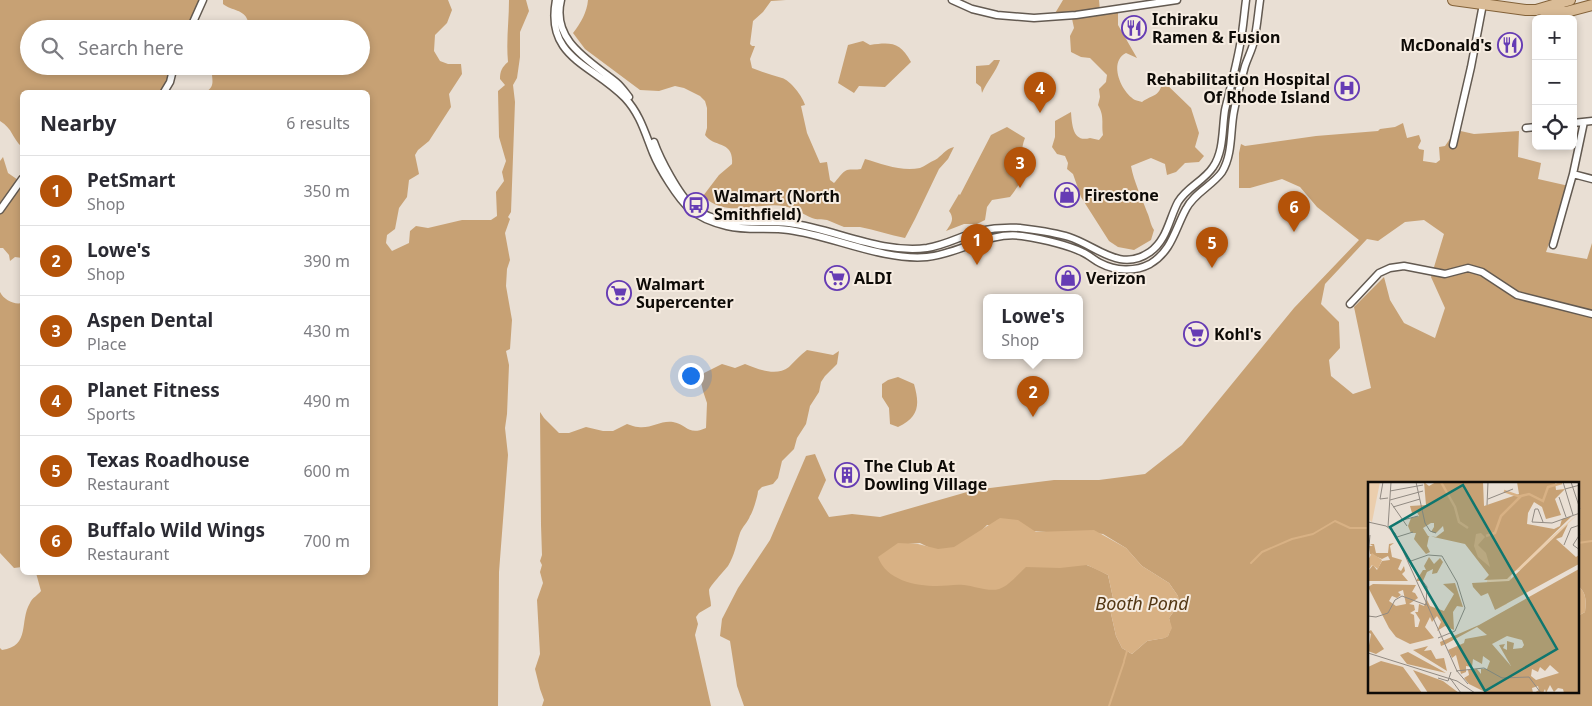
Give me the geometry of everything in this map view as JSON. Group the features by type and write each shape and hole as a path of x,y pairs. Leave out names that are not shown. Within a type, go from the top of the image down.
{"main road":[{"path":"1453,0 1526,10 1566,12 1592,4"},
{"path":"1536,10 1570,0"}],"street":[{"path":"194,20 203,0"},
{"path":"556,0 554,23 556,34 566,51 615,88 629,102 647,133 653,154 660,168 683,203 696,214 711,222 730,227 790,230 910,258 931,257 999,237 1020,236 1075,250 1102,265 1118,270 1133,270 1149,265 1163,254 1174,239 1187,205 1221,172 1228,157 1234,114 1253,42 1260,0"},
{"path":"561,0 561,22 564,34 570,43 578,53 618,84 638,108 664,167 692,206 712,218 731,222 790,223 869,242 908,249 928,248 999,227 1022,228 1068,237 1088,244 1106,256 1126,260 1140,258 1158,245 1181,198 1213,167 1219,154 1225,112 1240,44 1246,0"},
{"path":"952,0 972,9 997,15 1034,18 1076,15 1178,0"},
{"path":"1453,145 1483,4"},
{"path":"165,90 172,75"},
{"path":"1577,123 1592,121"},
{"path":"1553,245 1573,174 1584,122"},
{"path":"1526,128 1532,127"},
{"path":"1573,174 1592,179"},
{"path":"0,210 20,182"},
{"path":"1350,304 1379,273 1390,268 1404,266 1445,274 1468,268 1482,272 1517,295 1592,314"}],"shaded area":[{"path":"0,0 204,0 194,20 20,20 20,75 170,75 166,90 20,90 20,145 8,127 0,121"},
{"path":"223,0 448,0 452,10 447,23 435,35 434,51 440,61 448,64 461,64 462,74 449,94 451,107 429,141 415,155 419,174 409,180 407,197 399,208 395,229 387,235 386,243 392,251 409,243 410,231 416,226 428,228 462,220 491,220 497,216 496,192 504,181 502,172 506,161 499,137 498,91 505,85 500,79 500,74 508,62 509,0 526,0 529,11 520,32 520,57 517,78 513,85 515,102 511,212 508,217 510,219 505,233 510,260 507,269 506,286 512,320 510,349 506,351 509,365 505,428 508,455 499,572 498,706 0,706 0,648 2,650 11,648 21,638 27,610 32,600 41,591 37,575 370,575 370,90 208,90 212,85 212,75 370,75 370,20 248,20 241,12 223,4"},
{"path":"588,0 786,0 771,1 753,21 750,44 755,46 750,59 752,68 785,79 799,93 805,105 801,106 807,133 820,163 827,162 830,180 834,183 847,170 861,169 865,159 899,168 920,168 954,147 948,159 939,169 905,238 860,227 844,227 827,220 814,219 784,206 732,208 712,203 703,196 719,175 732,164 732,156 727,148 713,142 705,135 707,108 705,101 700,96 684,88 675,86 659,91 640,90 585,49 573,33 583,17"},
{"path":"1063,0 1099,0 1100,11 1118,8 1118,25 1137,58 1126,53 1118,63 1118,77 1125,91 1135,100 1142,102 1158,92 1162,80 1191,108 1199,133 1195,147 1204,156 1199,162 1185,163 1176,172 1167,175 1165,164 1151,158 1131,166 1154,230 1151,240 1134,250 1118,247 1109,241 1081,197 1073,174 1067,169 1068,163 1065,156 1057,154 1052,147 1055,137 1055,121 1071,112 1074,132 1080,138 1099,140 1103,135 1102,117 1098,105 1099,89 1106,82 1107,75 1090,58 1081,57 1071,52 1070,36 1074,28 1071,14 1054,15"},
{"path":"863,41 870,45 889,44 899,47 911,62 885,87 859,86 854,93 838,83 848,45"},
{"path":"994,60 1000,60 982,93 981,87 976,83 976,66 989,65"},
{"path":"1403,123 1407,138 1419,135 1421,141 1418,147 1424,150 1423,161 1436,163 1440,160 1439,147 1445,146 1456,130 1474,134 1519,131 1518,157 1541,163 1538,179 1569,186 1546,252 1587,259 1592,243 1592,706 744,706 737,686 730,641 720,636 722,619 738,588 770,540 806,456 815,454 826,480 818,498 829,517 852,514 880,517 974,490 1054,480 1099,480 1145,474 1182,445 1294,308 1359,240 1317,207 1300,187 1282,179 1250,188 1239,188 1239,153 1241,144 1245,146 1316,136 1378,131 1395,127","holes":["1424,220 1444,234 1431,277 1445,308 1435,338 1404,323 1390,300 1384,277 1354,307 1371,388 1353,394 1331,376 1329,360 1340,348 1339,322 1321,304 1325,284 1367,239 1378,241 1405,222","999,522 1006,522 1031,531 1062,533 1076,531 1103,534 1126,548 1142,566 1169,583 1178,596 1179,604 1169,618 1171,628 1168,636 1147,641 1132,654 1122,648 1116,636 1110,609 1113,598 1108,575 1079,563 1049,559 1027,562 1019,571 985,587 938,581 930,567 911,564 905,557 903,549 908,544 920,543 940,553 947,553 978,534 987,525 996,525"]},
{"path":"1007,127 1025,138 1022,150 1023,171 1017,187 1010,197 992,200 987,207 985,220 977,224 964,224 946,231 952,219 949,211 960,195 991,135"},
{"path":"3,157 8,173 20,181 17,188 20,190 20,258 15,257 10,261 9,255 3,248 0,248 0,161"},
{"path":"0,292 10,301 20,303 20,567 14,568 0,553"},
{"path":"807,350 833,355 839,351 837,364 821,382 819,392 810,406 806,424 797,438 794,449 782,461 778,478 773,484 762,487 758,491 753,511 741,531 730,562 709,590 711,606 696,617 698,624 695,635 711,706 542,706 544,700 535,669 540,654 537,600 543,583 540,572 542,555 540,412 559,433 569,433 586,427 613,431 627,424 636,427 647,427 664,422 678,423 695,431 700,430 706,428 707,403 700,378 704,373 722,364 735,368 745,364 773,372 784,370"},
{"path":"898,377 914,384 917,404 914,415 898,427 890,424 889,408 882,397 882,384"}],"water":[{"name":"Booth Pond","path":"1000,518 1018,520 1036,532 1094,530 1126,548 1142,566 1169,583 1178,596 1179,604 1169,618 1172,628 1168,636 1147,641 1132,654 1122,648 1116,636 1110,609 1113,598 1108,575 1087,565 1060,568 1026,567 1006,585 999,589 991,590 964,585 928,586 911,583 894,576 882,565 878,557 898,543 918,544 938,549 954,547"},
{"path":"1580,588 1586,601 1585,612 1580,615"}],"waterway":[{"path":"1251,563 1262,552 1292,539 1313,534 1335,521 1350,528 1368,528"},
{"path":"1580,543 1592,541"},
{"path":"1124,661 1127,651"},
{"path":"1109,706 1124,662"}],"place":[{"name":"Ichiraku Ramen & Fusion","path":"1134,28"},
{"name":"McDonald's","path":"1510,45"},
{"name":"Rehabilitation Hospital Of Rhode Island","path":"1347,88"},
{"name":"Planet Fitness","path":"1040,113"},
{"name":"Aspen Dental","path":"1020,188"},
{"name":"Firestone","path":"1067,195"},
{"name":"Walmart (North Smithfield)","path":"696,205"},
{"name":"Buffalo Wild Wings","path":"1294,232"},
{"name":"PetSmart","path":"977,265"},
{"name":"Texas Roadhouse","path":"1212,268"},
{"name":"ALDI","path":"837,278"},
{"name":"Verizon","path":"1068,278"},
{"name":"Walmart Supercenter","path":"619,293"},
{"name":"Kohl's","path":"1196,334"},
{"name":"Lowe's","path":"1033,417"},
{"name":"The Club At Dowling Village","path":"847,475"}]}
